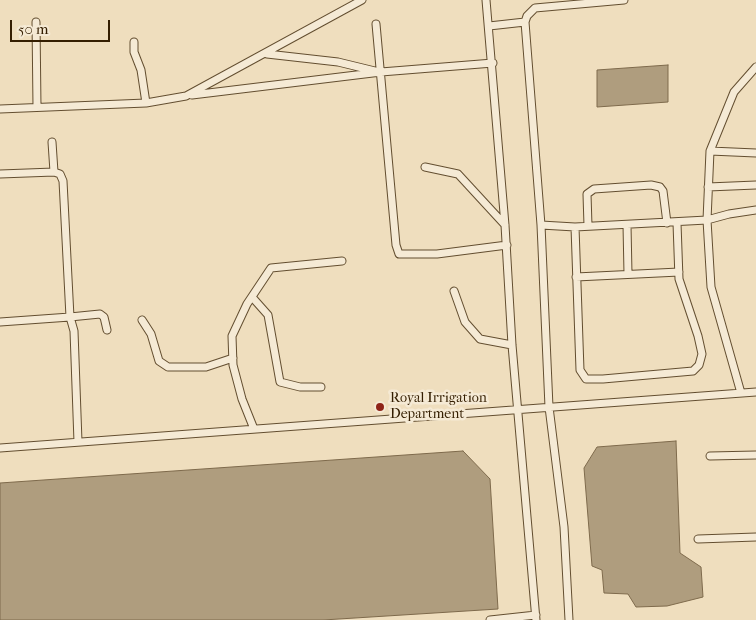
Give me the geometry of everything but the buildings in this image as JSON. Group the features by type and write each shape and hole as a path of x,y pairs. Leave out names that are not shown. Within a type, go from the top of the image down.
{"lane":[{"path":"186,96 362,0"},
{"path":"486,0 493,63 507,246 512,345 536,618 490,620"},
{"path":"569,620 564,526 549,407 541,225 525,22 527,16 536,8 624,0"},
{"path":"36,22 37,107"},
{"path":"489,26 525,22"},
{"path":"376,24 396,245 399,254 437,254 507,246"},
{"path":"134,42 134,52 141,70 146,103"},
{"path":"266,54 338,62 381,72"},
{"path":"0,109 146,103 186,96 381,72 493,63"},
{"path":"740,393 712,287 707,220 708,187 710,151 734,92 756,67"},
{"path":"52,142 54,172"},
{"path":"710,151 756,153"},
{"path":"425,167 458,174 505,226"},
{"path":"0,174 54,172 60,174 63,181 70,317 74,331 78,442"},
{"path":"588,226 587,194 594,189 651,185 660,187 663,191 667,223"},
{"path":"708,187 756,185"},
{"path":"541,225 575,227 676,223 707,220 756,210"},
{"path":"575,227 580,370 586,379 603,379 696,369 702,354 695,324 679,279 676,223"},
{"path":"627,225 628,274"},
{"path":"254,429 242,399 233,358 232,336 252,297 271,268 342,261"},
{"path":"576,277 679,272"},
{"path":"454,291 465,322 480,339 512,345"},
{"path":"252,297 268,315 280,382 300,387 322,387"},
{"path":"0,322 100,314 104,317 108,330"},
{"path":"142,320 151,334 159,361 168,367 206,367 233,358"},
{"path":"0,448 756,392"},
{"path":"710,456 756,455"},
{"path":"698,539 756,537"}],"shaded area":[{"path":"668,65 668,102 597,107 597,70"},
{"path":"676,441 680,553 701,567 703,597 667,606 636,607 628,594 604,593 602,570 592,566 584,468 597,447"},
{"path":"463,451 490,479 498,609 323,620 0,620 0,483"}],"place":[{"name":"Royal Irrigation Department","path":"380,407"}]}
